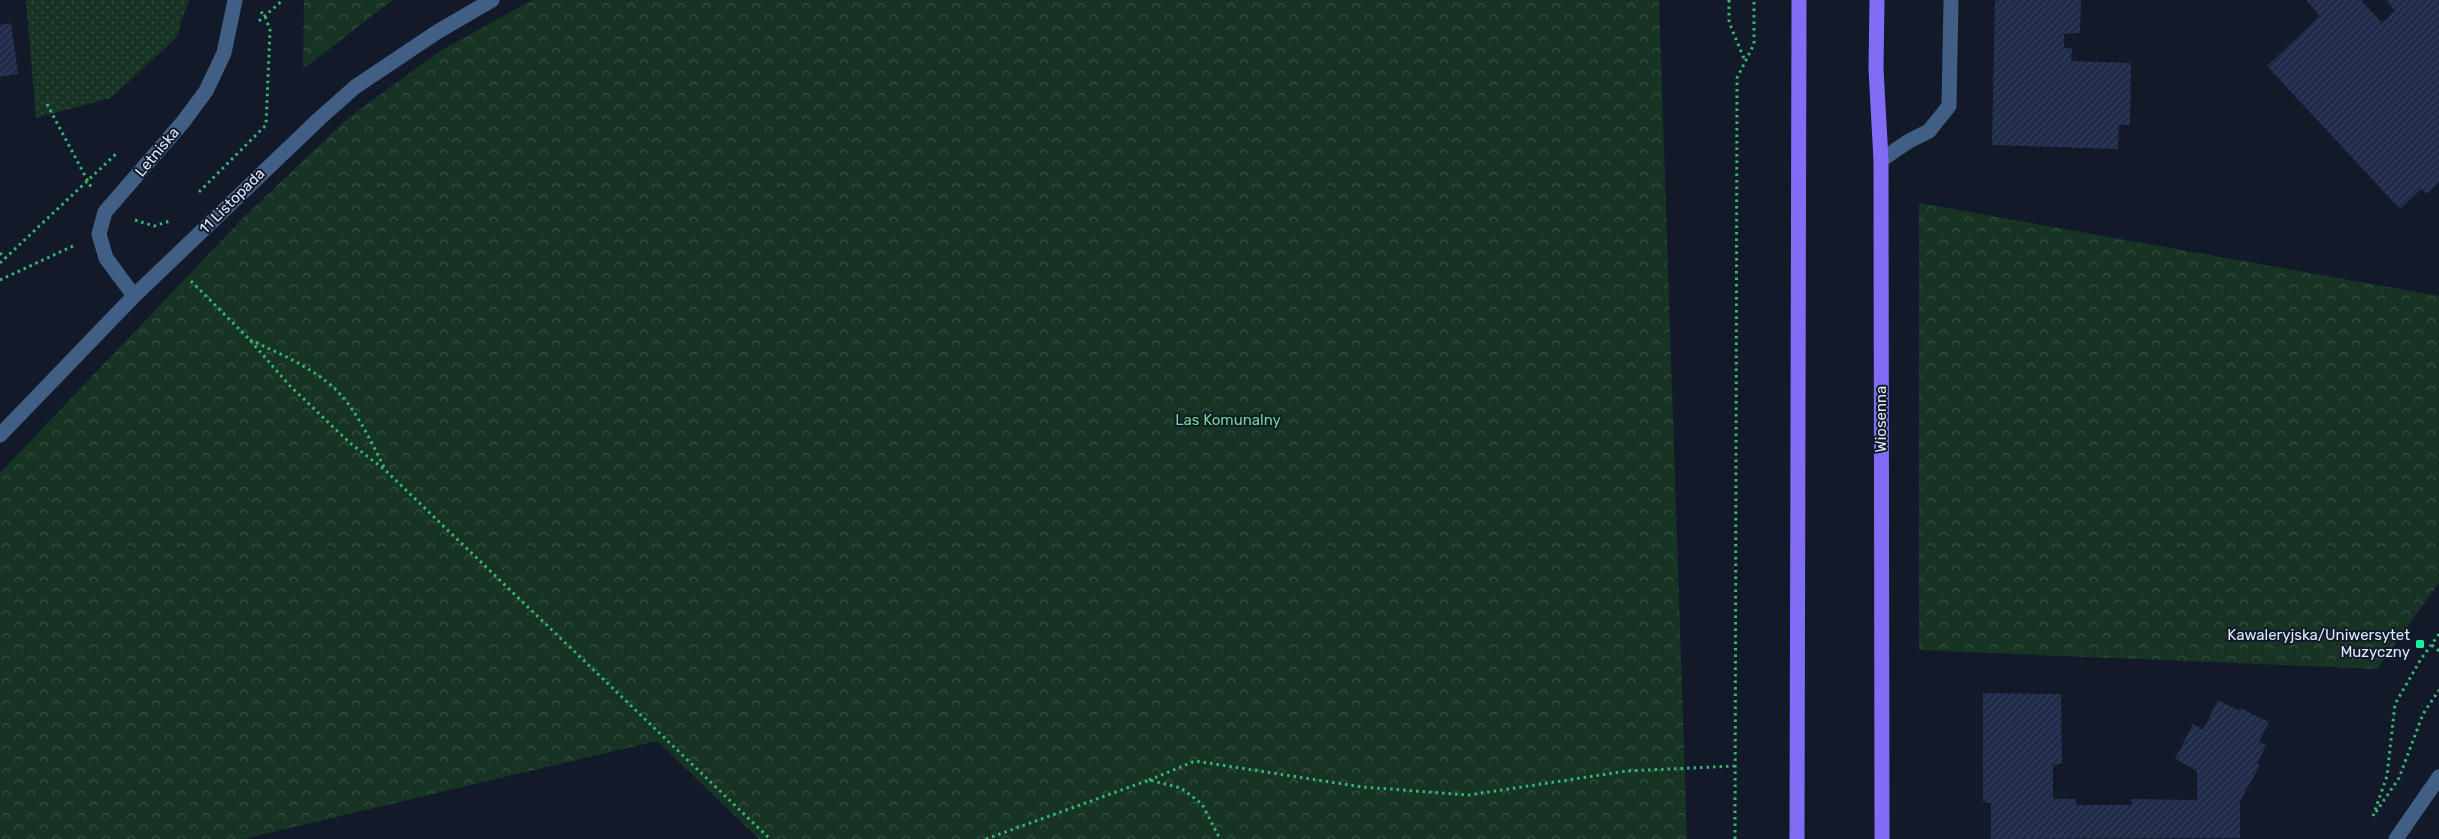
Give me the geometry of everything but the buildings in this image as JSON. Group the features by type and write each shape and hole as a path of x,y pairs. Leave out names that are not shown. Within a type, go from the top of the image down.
{"main road":[{"path":"1797,839 1799,0"},
{"name":"Wiosenna","path":"1877,0 1876,69 1881,160 1882,839"}],"street":[{"name":"Letniska","path":"99,234 108,208 183,122 206,91 224,53 235,0"},
{"name":"11 Listopada","path":"0,435 134,296 272,162 355,88 438,32 492,0"},
{"path":"1881,160 1909,140 1929,132 1949,106 1951,0"},
{"path":"99,234 106,258 134,296"},
{"path":"2396,839 2439,777"}],"path":[{"path":"1730,0 1729,22 1745,62"},
{"path":"1735,839 1737,78 1754,44 1754,0"},
{"path":"197,194 266,125 270,30 265,16"},
{"path":"47,104 108,208 137,222 154,226 169,221 176,214"},
{"path":"0,280 99,234"},
{"path":"0,253 5,258"},
{"path":"190,280 249,339 288,385 350,443 385,470 770,839"},
{"path":"249,339 296,360 334,388 363,425 385,470"},
{"path":"2439,634 2395,704 2387,776 2373,816 2399,778 2423,714 2439,690"},
{"path":"2431,645 2439,650"},
{"path":"986,839 1149,780 1195,761 1362,787 1469,795 1627,771 1734,766"},
{"path":"1149,780 1181,788 1202,804 1220,839"}],"green space":[{"path":"26,0 189,0 176,38 111,98 36,118"},
{"path":"304,0 393,0 303,69"},
{"name":"Las Komunalny","path":"532,0 1659,0 1687,839 759,839 657,741 243,839 0,839 0,473 243,218 348,118 440,51"},
{"path":"1919,203 2439,296 2439,583 2377,669 1919,650"}],"place":[{"name":"Kawaleryjska/Uniwersytet Muzyczny","path":"2420,644"}]}
